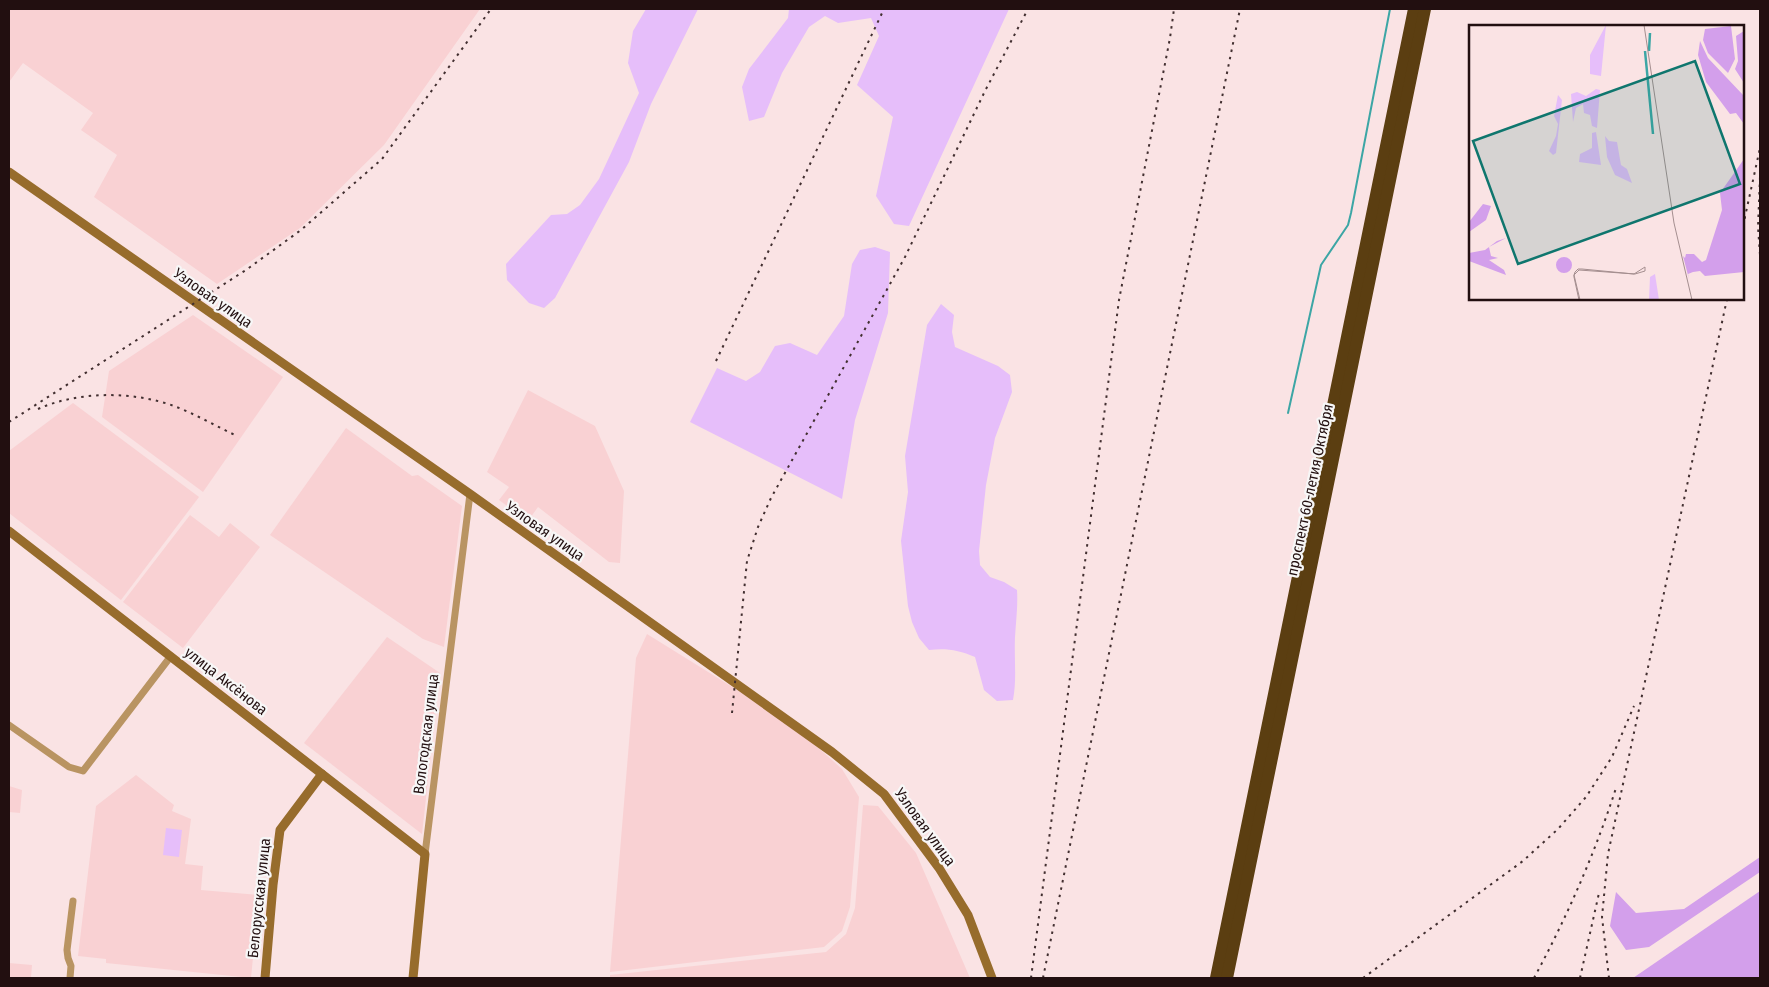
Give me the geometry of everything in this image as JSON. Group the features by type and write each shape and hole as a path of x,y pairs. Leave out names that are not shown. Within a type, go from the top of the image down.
{"highway":[{"name":"проспект 60-летия Октября","path":"1216,978 1414,9"},
{"name":"проспект 60-летия Октября","path":"1227,978 1425,9"}],"street":[{"name":"Узловая улица","path":"9,172 470,494 832,752 884,794 939,868 968,915 992,978"},
{"name":"Вологодская улица","path":"413,978 425,854 470,494"},
{"name":"улица Аксёнова","path":"9,531 425,854"},
{"path":"9,725 68,767 83,771 171,656"},
{"name":"Белорусская улица","path":"265,978 280,830 322,774"},
{"path":"70,978 71,966 67,954 73,901"}],"shaded area":[{"path":"9,9 480,9 384,145 300,228 217,284 94,197 117,155 81,130 93,113 23,63 9,82"},
{"path":"646,9 698,9 651,104 629,162 555,298 544,308 529,303 507,280 506,264 551,215 567,214 580,205 599,179 639,93 628,63 633,31"},
{"path":"789,9 1009,9 909,226 894,224 876,196 893,117 857,85 879,36 871,18 838,23 825,16 809,27 782,73 764,117 749,121 742,87 749,69 788,18"},
{"path":"875,247 890,252 888,313 855,420 842,499 690,422 717,368 746,381 760,372 775,346 790,343 817,355 844,316 852,264 860,250"},
{"path":"941,304 954,315 952,332 955,347 998,366 1010,375 1012,392 995,438 986,485 979,551 980,565 990,577 1004,582 1017,590 1013,700 997,701 984,690 975,657 952,650 929,650 919,638 908,606 901,541 908,492 905,456 927,325"},
{"path":"193,315 283,377 203,492 102,417 109,371"},
{"path":"528,390 595,426 624,491 620,563 609,562 538,507 528,521 499,500 509,487 487,472"},
{"path":"73,403 199,497 121,600 9,513 9,451"},
{"path":"346,428 412,476 418,475 462,506 444,647 423,639 270,535"},
{"path":"190,515 219,537 230,523 260,547 183,648 123,602"},
{"path":"647,634 742,693 814,744 842,769 859,797 850,907 842,931 824,947 610,972 636,658"},
{"path":"387,637 440,673 422,834 304,743"},
{"path":"136,775 174,805 172,811 191,819 185,864 203,866 201,890 259,895 251,978 106,963 106,959 78,956 96,806"},
{"path":"9,786 22,790 20,813 9,812"},
{"path":"863,805 878,806 916,853 970,978 610,978 610,975 826,952 846,934 855,908"},
{"path":"166,828 182,830 179,857 163,855"},
{"path":"1760,857 1760,872 1649,947 1626,950 1610,926 1616,892 1636,913 1684,909"},
{"path":"1760,891 1760,978 1633,978"},
{"path":"9,963 32,965 31,978 9,978"}],"waterway":[{"path":"1288,413 1321,265 1348,225 1390,9"}],"railway":[{"path":"9,422 246,270 301,230 382,159 491,9"},
{"path":"716,361 884,9"},
{"path":"732,713 747,561 758,527 771,498 905,257 985,91 1028,9"},
{"path":"1031,978 1119,300 1174,9"},
{"path":"1043,978 1240,9"},
{"path":"1744,221 1760,148"},
{"path":"1760,177 1758,227 1760,255"},
{"path":"1609,978 1602,917 1608,854 1727,300"},
{"path":"38,409 54,403 88,396 106,395 141,398 174,406 237,436"},
{"path":"1363,978 1523,861 1558,829 1586,797 1612,757 1634,706"},
{"path":"1534,978 1580,884 1616,788"},
{"path":"1580,978 1599,893"}]}
